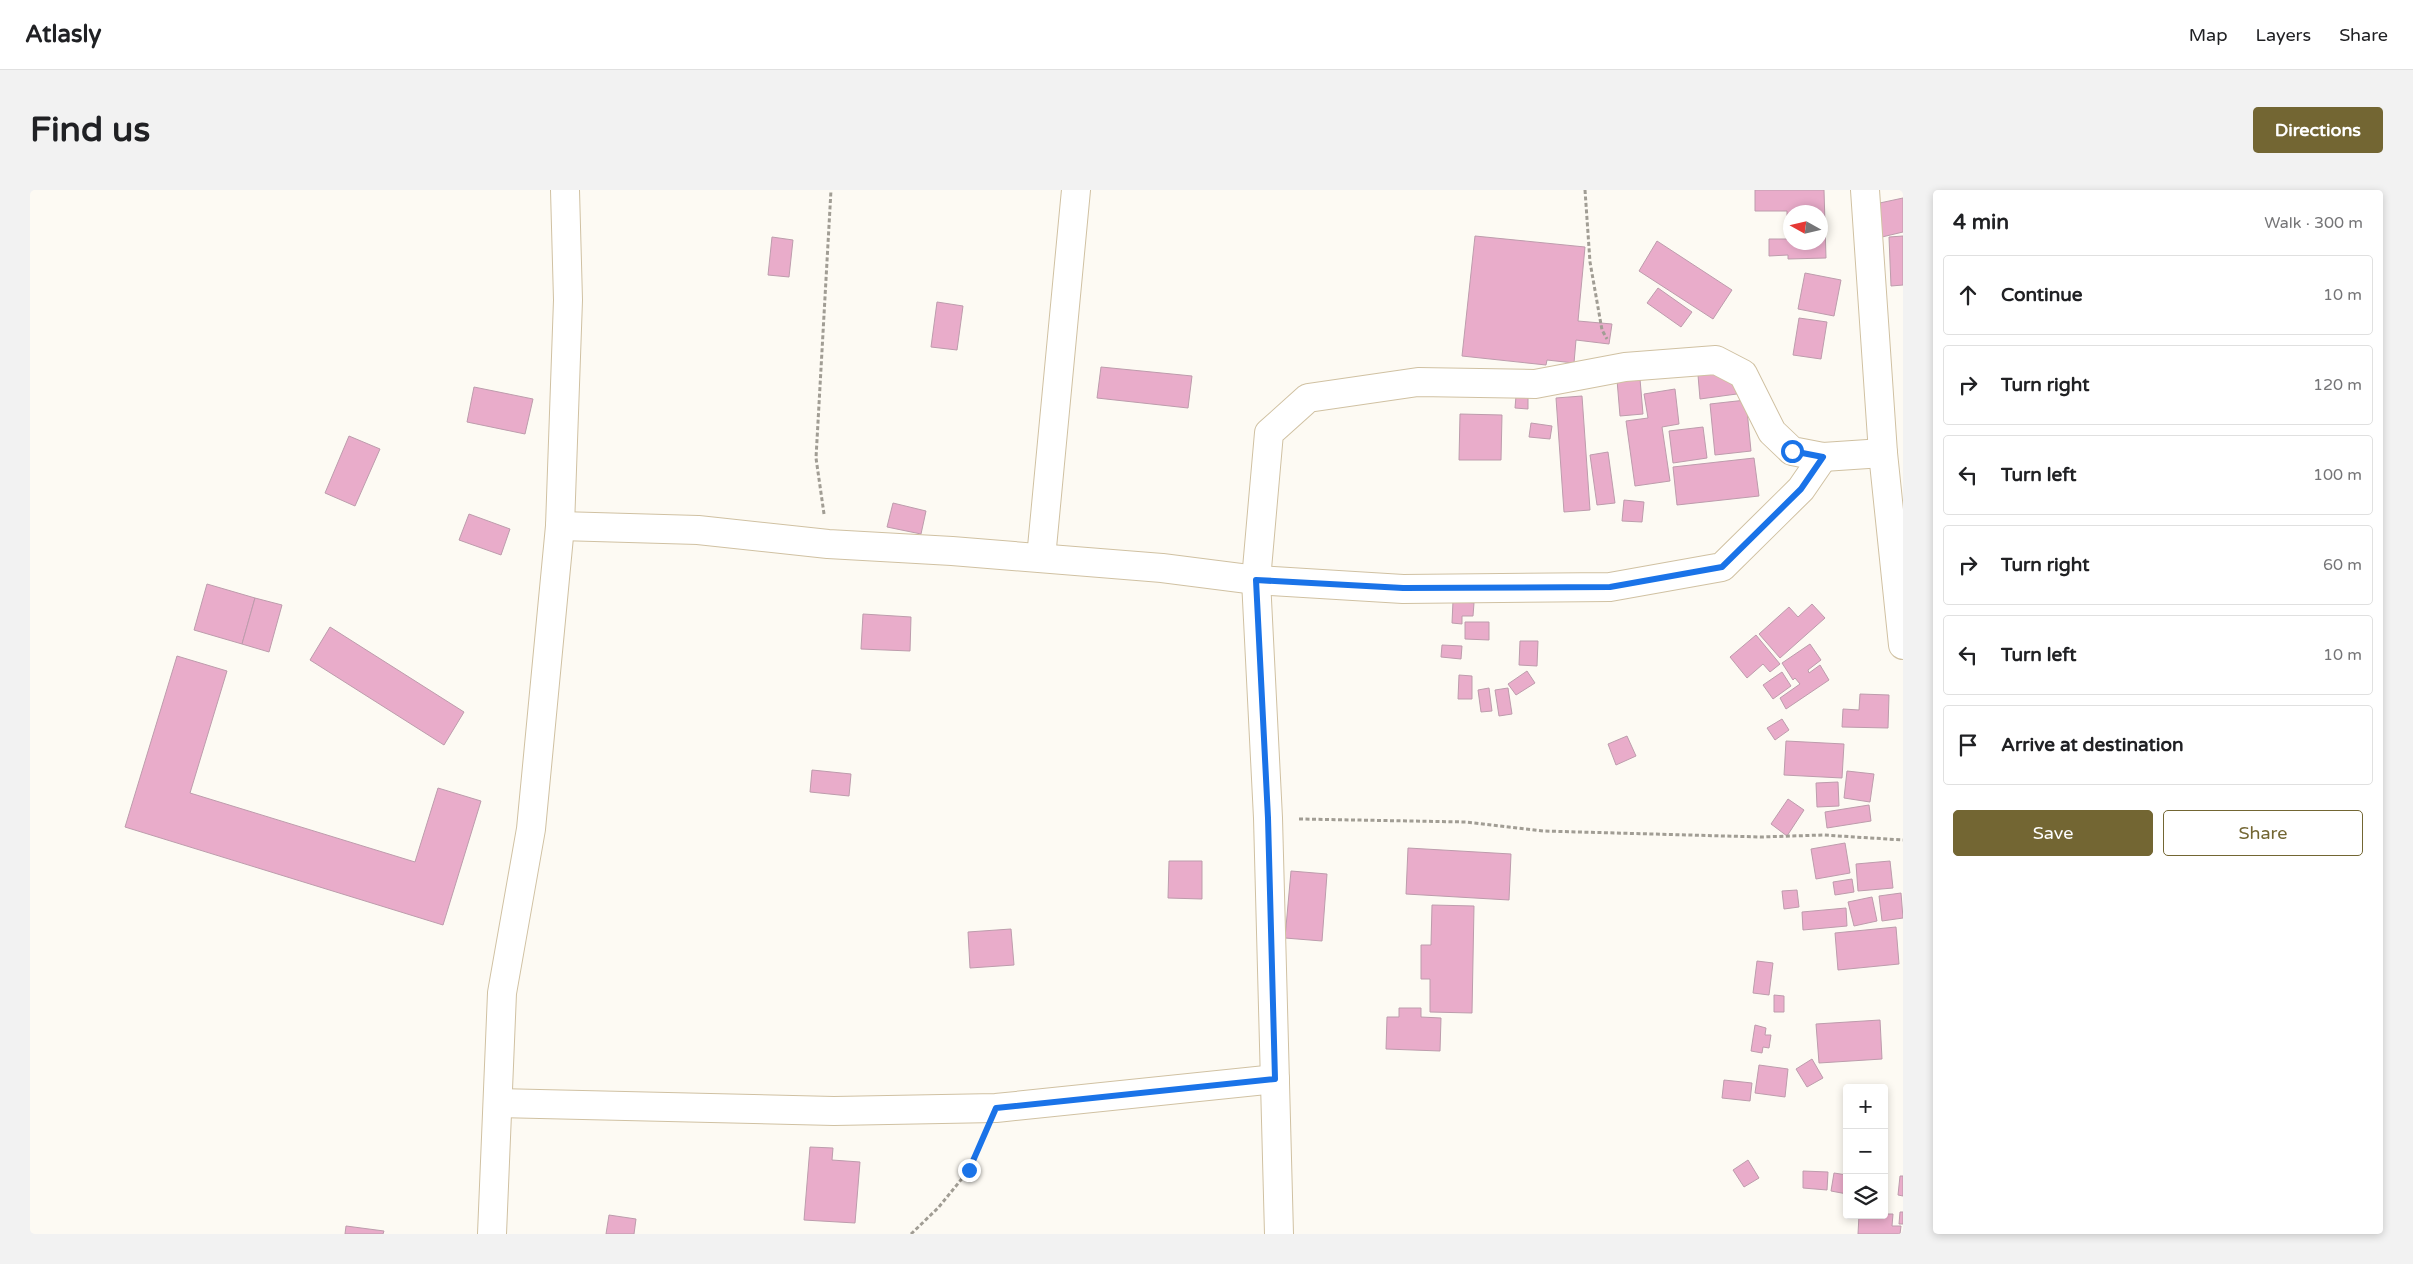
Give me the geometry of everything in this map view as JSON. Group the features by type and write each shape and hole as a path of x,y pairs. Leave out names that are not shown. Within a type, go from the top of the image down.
{"street":[{"path":"492,1234 499,1103 502,993 531,829 560,526 568,300 565,190"},
{"path":"1040,558 1076,190"},
{"path":"1865,190 1883,453 1903,646"},
{"path":"1279,1234 1268,818 1256,580 1269,433 1308,398 1418,382 1535,384 1625,367 1716,360 1742,374 1772,432 1792,451 1823,457 1883,453"},
{"path":"560,526 698,530 828,544 1162,568 1256,580 1403,588 1610,587 1722,567 1801,489 1823,457"},
{"path":"499,1103 834,1111 996,1108 1275,1079"}],"path":[{"path":"828,544 816,458 832,190"},
{"path":"1585,190 1590,262 1602,330 1625,367"},
{"path":"1268,818 1466,822 1543,831 1761,837 1823,835 1903,840"},
{"path":"911,1234 938,1208 969,1170 996,1108"}],"building":[{"path":"1755,190 1824,190 1824,205 1783,205 1783,211 1755,211"},
{"path":"1903,198 1903,232 1882,237 1875,204"},
{"path":"1475,236 1585,247 1578,321 1612,324 1609,344 1576,340 1574,363 1547,360 1546,365 1462,356"},
{"path":"1903,236 1903,285 1891,286 1889,237"},
{"path":"772,237 793,240 789,277 768,275"},
{"path":"1769,239 1783,239 1783,250 1826,250 1826,258 1788,259 1788,255 1769,256"},
{"path":"1657,241 1732,290 1713,319 1639,271"},
{"path":"1805,273 1841,280 1834,316 1798,309"},
{"path":"1658,288 1692,312 1681,327 1647,303"},
{"path":"937,302 963,306 957,350 931,347"},
{"path":"1799,318 1827,322 1821,359 1793,355"},
{"path":"1101,367 1192,376 1188,408 1097,398"},
{"path":"1741,370 1744,393 1700,399 1698,375"},
{"path":"1640,379 1643,414 1620,416 1617,380"},
{"path":"474,387 533,399 525,434 467,422"},
{"path":"1675,389 1679,424 1662,427 1670,481 1635,486 1626,421 1648,418 1644,394"},
{"path":"1516,396 1528,397 1528,409 1515,408"},
{"path":"1582,396 1590,510 1564,512 1556,398"},
{"path":"1746,400 1751,451 1715,455 1710,404"},
{"path":"1460,414 1502,415 1501,460 1459,460"},
{"path":"1531,423 1552,426 1550,439 1529,437"},
{"path":"1703,427 1707,458 1673,463 1669,431"},
{"path":"349,436 380,449 355,506 325,493"},
{"path":"1608,452 1615,503 1597,505 1590,455"},
{"path":"1754,458 1759,496 1677,505 1673,467"},
{"path":"1624,500 1644,502 1642,522 1622,521"},
{"path":"893,503 926,511 921,534 887,527"},
{"path":"469,514 510,529 501,555 459,540"},
{"path":"207,584 255,598 242,644 194,630"},
{"path":"255,598 282,605 269,652 242,644"},
{"path":"1453,601 1474,603 1473,616 1462,616 1462,624 1452,623"},
{"path":"1812,604 1825,618 1780,658 1759,634 1789,607 1798,617"},
{"path":"863,614 911,617 910,651 861,649"},
{"path":"1465,622 1489,622 1489,640 1465,639"},
{"path":"330,627 464,712 444,745 310,660"},
{"path":"1756,635 1780,664 1770,672 1763,664 1747,678 1730,657"},
{"path":"1520,641 1538,641 1537,666 1519,665"},
{"path":"1810,644 1821,660 1808,670 1809,673 1820,665 1829,680 1786,709 1780,698 1800,684 1795,678 1793,680 1782,663"},
{"path":"1442,645 1462,646 1461,659 1441,657"},
{"path":"177,656 227,671 190,793 415,862 438,788 481,801 443,925 125,827"},
{"path":"1527,671 1535,683 1516,695 1508,684"},
{"path":"1782,672 1791,686 1773,699 1763,685"},
{"path":"1459,675 1472,676 1472,699 1458,699"},
{"path":"1489,688 1492,711 1481,712 1478,690"},
{"path":"1508,688 1512,714 1499,716 1495,690"},
{"path":"1860,694 1889,695 1888,728 1842,727 1843,709 1859,710"},
{"path":"1782,719 1789,730 1775,740 1767,728"},
{"path":"1627,736 1636,756 1616,765 1608,744"},
{"path":"1786,741 1844,744 1842,778 1784,775"},
{"path":"812,770 851,774 849,796 810,792"},
{"path":"1847,771 1874,774 1870,802 1844,798"},
{"path":"1838,782 1839,806 1817,807 1816,783"},
{"path":"1788,799 1804,810 1787,836 1771,824"},
{"path":"1869,805 1871,821 1827,828 1825,812"},
{"path":"1845,843 1850,873 1816,879 1811,849"},
{"path":"1408,848 1511,854 1509,900 1406,894"},
{"path":"1169,861 1202,861 1202,899 1168,898"},
{"path":"1890,861 1893,888 1858,891 1856,864"},
{"path":"1291,871 1327,874 1322,941 1285,938"},
{"path":"1852,879 1854,892 1835,895 1833,882"},
{"path":"1797,890 1799,907 1784,909 1782,891"},
{"path":"1901,893 1903,918 1882,921 1879,896"},
{"path":"1872,897 1877,921 1854,926 1848,902"},
{"path":"1432,905 1474,906 1472,1013 1430,1012 1430,979 1421,979 1421,945 1431,945"},
{"path":"1846,908 1847,926 1803,930 1802,912"},
{"path":"1896,927 1899,964 1838,970 1835,933"},
{"path":"1011,929 1014,965 970,968 968,932"},
{"path":"1757,961 1773,963 1769,995 1753,993"},
{"path":"1774,995 1784,996 1784,1012 1774,1012"},
{"path":"1399,1008 1421,1008 1421,1017 1441,1018 1440,1051 1386,1049 1387,1017 1399,1017"},
{"path":"1880,1020 1882,1059 1819,1063 1816,1024"},
{"path":"1755,1025 1766,1028 1765,1035 1771,1035 1769,1048 1763,1047 1762,1053 1751,1051"},
{"path":"1812,1059 1823,1078 1807,1087 1796,1069"},
{"path":"1759,1065 1788,1069 1785,1097 1755,1093"},
{"path":"1724,1080 1752,1083 1750,1101 1722,1098"},
{"path":"810,1147 833,1148 832,1160 860,1162 855,1223 804,1220"},
{"path":"1748,1160 1759,1178 1744,1187 1733,1170"},
{"path":"1803,1171 1828,1172 1827,1190 1803,1188"},
{"path":"1834,1173 1843,1174 1843,1193 1831,1191"},
{"path":"1900,1176 1903,1176 1903,1196 1898,1195"},
{"path":"1900,1212 1903,1212 1903,1224 1899,1224"},
{"path":"1888,1214 1893,1214 1892,1226 1901,1226 1900,1234 1858,1234 1859,1219 1888,1219"},
{"path":"609,1215 636,1219 634,1234 606,1234"},
{"path":"346,1226 384,1231 383,1234 345,1234"}],"route":[{"path":"969,1170 996,1108 1275,1079 1268,818 1256,580 1403,588 1610,587 1722,567 1801,489 1823,457 1792,451"}]}
